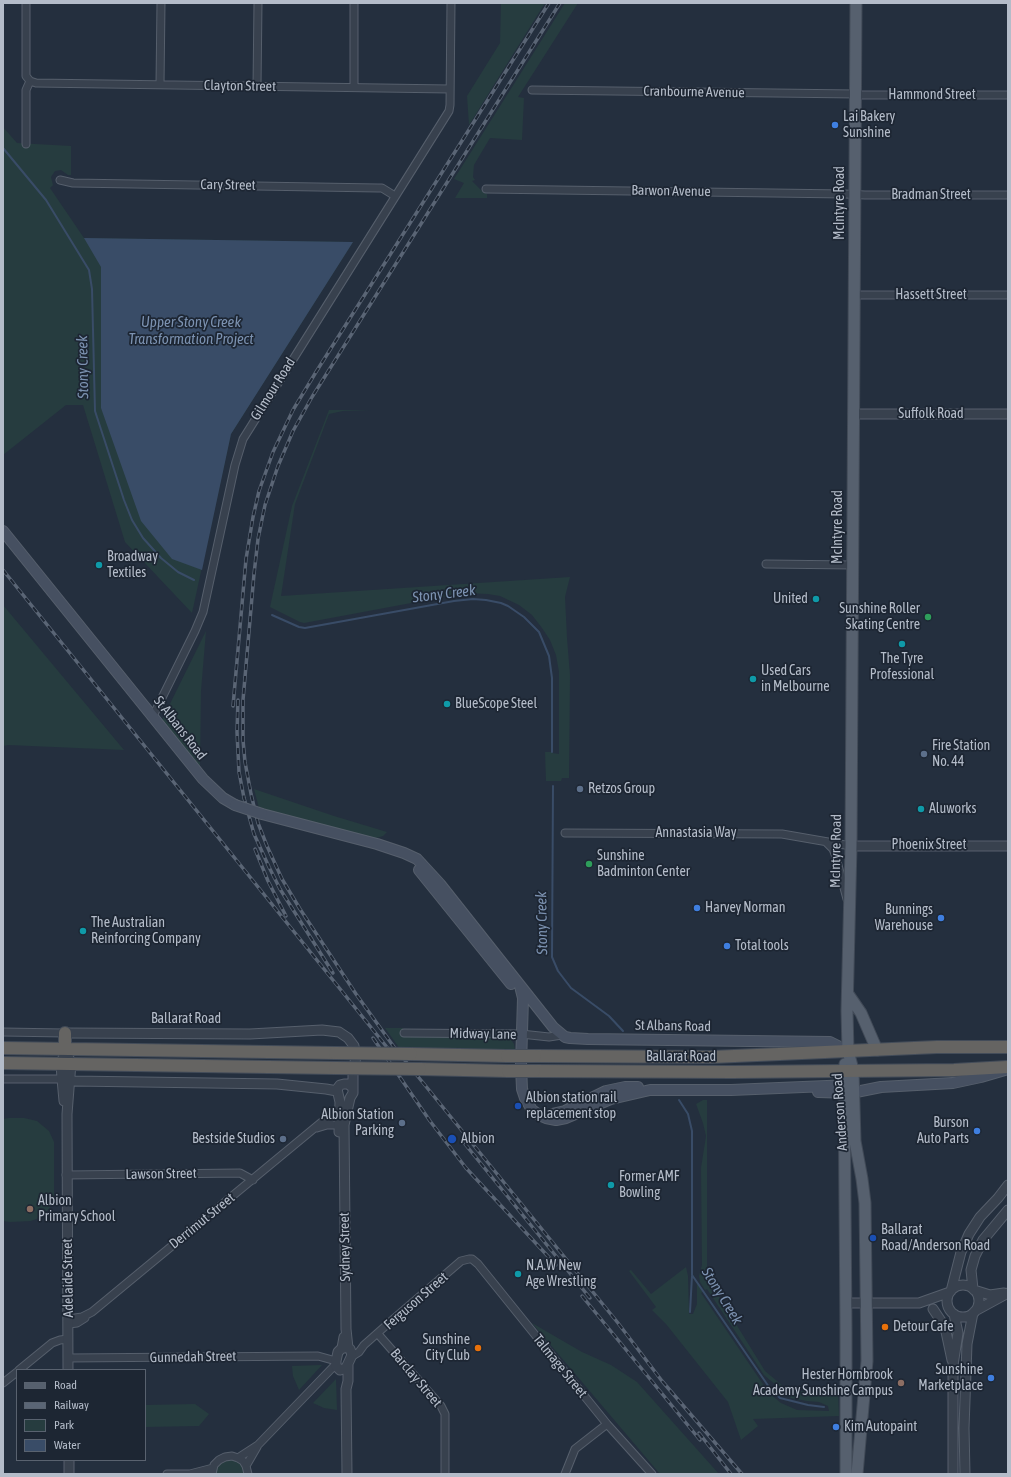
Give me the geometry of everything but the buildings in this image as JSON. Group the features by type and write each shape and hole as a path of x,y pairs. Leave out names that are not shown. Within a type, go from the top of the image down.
{"highway":[{"path":"65,1033 65,1049"},
{"name":"Ballarat Road","path":"3,1048 690,1058 937,1047 1008,1047"},
{"name":"Ballarat Road","path":"3,1063 420,1068 534,1071 762,1072 1008,1068"}],"main road":[{"name":"McIntyre Road","path":"848,1051 851,846 856,3"},
{"name":"St Albans Road","path":"3,531 203,779 223,798 235,805 262,814 397,850 417,859 484,945 513,986 518,995 522,1011"},
{"name":"St Albans Road","path":"484,945 520,984 553,1027 562,1035 575,1039 830,1042 848,1051"},
{"name":"St Albans Road","path":"520,984 522,994 522,1089 528,1104 534,1112 549,1119 560,1120 566,1118 617,1094 650,1090 710,1091 762,1089 849,1089 960,1082 1008,1068"},
{"path":"848,994 861,1013 877,1050"},
{"name":"Anderson Road","path":"846,1474 848,1051"},
{"path":"762,1072 762,1089"},
{"name":"Anderson Road","path":"849,1089 855,1141 864,1191 867,1361 857,1474"}],"street":[{"path":"26,3 26,76 30,81 26,90 26,144"},
{"path":"160,84 161,3"},
{"path":"257,86 258,3"},
{"path":"354,3 354,87"},
{"name":"Gilmour Road","path":"153,716 193,636 201,616 235,465 243,439 449,111 451,3"},
{"name":"Clayton Street","path":"30,81 36,83 450,89"},
{"name":"Cranbourne Avenue","path":"532,90 856,94"},
{"name":"Hammond Street","path":"856,94 1008,95"},
{"name":"Cary Street","path":"60,180 73,183 382,188 395,196"},
{"name":"Barwon Avenue","path":"486,189 855,194"},
{"name":"Bradman Street","path":"855,194 1008,195"},
{"name":"Hassett Street","path":"854,295 1008,295"},
{"name":"Suffolk Road","path":"853,414 1008,414"},
{"path":"766,564 853,565"},
{"name":"Annastasia Way","path":"565,833 782,834 797,835 851,846"},
{"path":"826,842 833,849 835,854 850,913"},
{"name":"Phoenix Street","path":"851,846 1008,846"},
{"name":"Ballarat Road","path":"3,1032 250,1034 332,1030 345,1034 355,1050 356,1061 352,1075 352,1087"},
{"name":"Midway Lane","path":"404,1033 522,1034 549,1037 562,1035"},
{"name":"Adelaide Street","path":"65,1049 68,1369"},
{"path":"3,1079 277,1084 326,1089 345,1099 350,1098 352,1087 342,1084 338,1087 338,1094"},
{"name":"Sydney Street","path":"338,1094 344,1166 346,1329 343,1358 346,1389 347,1474"},
{"name":"Sydney Street","path":"340,1122 350,1098"},
{"name":"Derrimut Street","path":"68,1322 77,1323 84,1320 88,1314 316,1128 340,1122"},
{"name":"Lawson Street","path":"66,1175 240,1173 253,1180"},
{"path":"952,1474 953,1365 958,1332 953,1314 947,1303 947,1298 951,1291 961,1252 969,1234 1008,1184"},
{"path":"965,1474 964,1428 967,1344 978,1300 973,1290 971,1270 975,1256 987,1234 1008,1210"},
{"name":"Ferguson Street","path":"258,1445 343,1358 378,1334 458,1264 469,1259"},
{"name":"Talmage Street","path":"469,1259 478,1264 607,1424 652,1474"},
{"path":"846,1303 919,1303 951,1291 958,1286 963,1286 990,1295 1008,1292"},
{"path":"919,1303 933,1309 962,1317 968,1316 1008,1292"},
{"path":"933,1309 945,1327 953,1365"},
{"name":"Barclay Street","path":"378,1334 442,1406 445,1414 445,1474"},
{"path":"21,1369 50,1346 68,1342"},
{"name":"Gunnedah Street","path":"68,1358 318,1356 343,1358"},
{"path":"3,1383 16,1373"},
{"path":"564,1474 575,1449 607,1424"},
{"path":"238,1458 258,1445"},
{"path":"246,1466 258,1445"},
{"path":"167,1474 191,1474 213,1471 216,1462 225,1456 232,1456 238,1458 246,1466 248,1474"},
{"path":"69,1461 69,1474"}],"green space":[{"path":"501,3 545,3 469,125 467,96 500,43"},
{"path":"565,3 578,3 518,97 524,98 522,140 490,138 474,165 473,177 475,180 472,181 484,193 487,194 487,198 455,198 464,183 454,179"},
{"name":"Upper Stony Creek Transformation Project","path":"3,127 17,143 71,146 71,175 68,175 61,170 55,171 51,177 53,185 50,188 84,238 353,242 231,434 192,613 125,542 83,405 66,405 3,455"},
{"path":"329,410 371,410 343,411 329,414 295,504 281,596 570,577 565,597 570,675 569,778 562,778 561,781 546,781 545,752 559,754 559,672 556,655 550,640 532,615 519,605 500,596 465,593 304,623 270,607 292,506"},
{"path":"3,605 124,750 3,746"},
{"path":"206,631 201,691 200,767 162,720"},
{"path":"254,789 387,832 383,836 373,839 259,808"},
{"path":"385,1028 403,1028 403,1032 510,1038 514,1044 515,1050 400,1049"},
{"path":"703,1100 707,1100 707,1277 765,1371 789,1391 838,1391 839,1416 753,1419 758,1426 741,1440 728,1402 666,1324 652,1310 656,1307 629,1271 631,1270 651,1294 686,1267 688,1276 689,1314 693,1314 697,1304 697,1282 703,1292 701,1293 769,1393 781,1403 797,1410 829,1411 828,1406 819,1402 791,1398 764,1375 707,1289 705,1290 700,1282 699,1276 702,1265 701,1168 706,1136 696,1104"},
{"path":"24,1118 37,1121 49,1131 54,1142 54,1197 51,1206 46,1212 39,1218 31,1221 3,1221 3,1119"},
{"path":"532,1323 582,1352 611,1365 637,1382 719,1474 660,1474"},
{"path":"322,1365 299,1390 293,1376 292,1366"},
{"path":"336,1379 337,1410 324,1408 313,1403"},
{"path":"195,1404 209,1414 199,1426 146,1427 146,1405"},
{"path":"232,1458 242,1463 246,1474 216,1474 221,1462"}],"water":[{"name":"Upper Stony Creek Transformation Project","path":"84,238 353,242 231,434 202,570 172,559 141,521 101,408 101,267"}],"waterway":[{"name":"Stony Creek","path":"3,148 46,200 89,270 92,289 95,411 132,520 143,538 161,558 178,572 194,580"},
{"name":"Stony Creek","path":"272,615 299,627 305,628 454,601 473,599 486,600 508,606 524,617 539,632 549,656 552,678 552,752"},
{"name":"Stony Creek","path":"553,786 552,957 558,971 571,988 609,1016 623,1031"},
{"name":"Stony Creek","path":"679,1100 688,1114 692,1131 692,1275 769,1387 780,1398 808,1405 824,1407"},
{"path":"690,1312 692,1276"}],"railway":[{"path":"233,706 246,559 259,491 273,452 293,410 316,372 549,3"},
{"path":"560,3 312,397 293,431 278,466 265,505 258,539 254,574 243,700 243,740 245,762 258,823 282,879 356,994 394,1047 618,1323 662,1381 742,1474"},
{"path":"3,570 390,1051"},
{"path":"238,700 237,732 239,772 244,798 254,834 280,889 333,973"},
{"path":"255,849 268,881 286,916"},
{"path":"373,1038 430,1121 466,1168 556,1265"},
{"path":"465,1144 590,1298"},
{"path":"582,1296 700,1440"},
{"path":"699,1433 731,1474"}],"place":[{"name":"Lai Bakery Sunshine","path":"835,125"},
{"name":"Broadway Textiles","path":"99,565"},
{"name":"United","path":"816,599"},
{"name":"Sunshine Roller Skating Centre","path":"928,617"},
{"name":"The Tyre Professional","path":"902,644"},
{"name":"Used Cars in Melbourne","path":"753,679"},
{"name":"BlueScope Steel","path":"447,704"},
{"name":"Fire Station No. 44","path":"924,754"},
{"name":"Retzos Group","path":"580,789"},
{"name":"Aluworks","path":"921,809"},
{"name":"Sunshine Badminton Center","path":"589,864"},
{"name":"Harvey Norman","path":"697,908"},
{"name":"Bunnings Warehouse","path":"941,918"},
{"name":"The Australian Reinforcing Company","path":"83,931"},
{"name":"Total tools","path":"727,946"},
{"name":"Albion station rail replacement stop","path":"518,1106"},
{"name":"Albion Station Parking","path":"402,1123"},
{"name":"Burson Auto Parts","path":"977,1131"},
{"name":"Bestside Studios","path":"283,1139"},
{"name":"Albion","path":"452,1139"},
{"name":"Former AMF Bowling","path":"611,1185"},
{"name":"Albion Primary School","path":"30,1209"},
{"name":"Ballarat Road/Anderson Road","path":"873,1238"},
{"name":"N.A.W New Age Wrestling","path":"518,1274"},
{"name":"Detour Cafe","path":"885,1327"},
{"name":"Sunshine City Club","path":"478,1348"},
{"name":"Sunshine Marketplace","path":"991,1378"},
{"name":"Hester Hornbrook Academy Sunshine Campus","path":"901,1383"},
{"name":"Kim Autopaint","path":"836,1427"}]}
